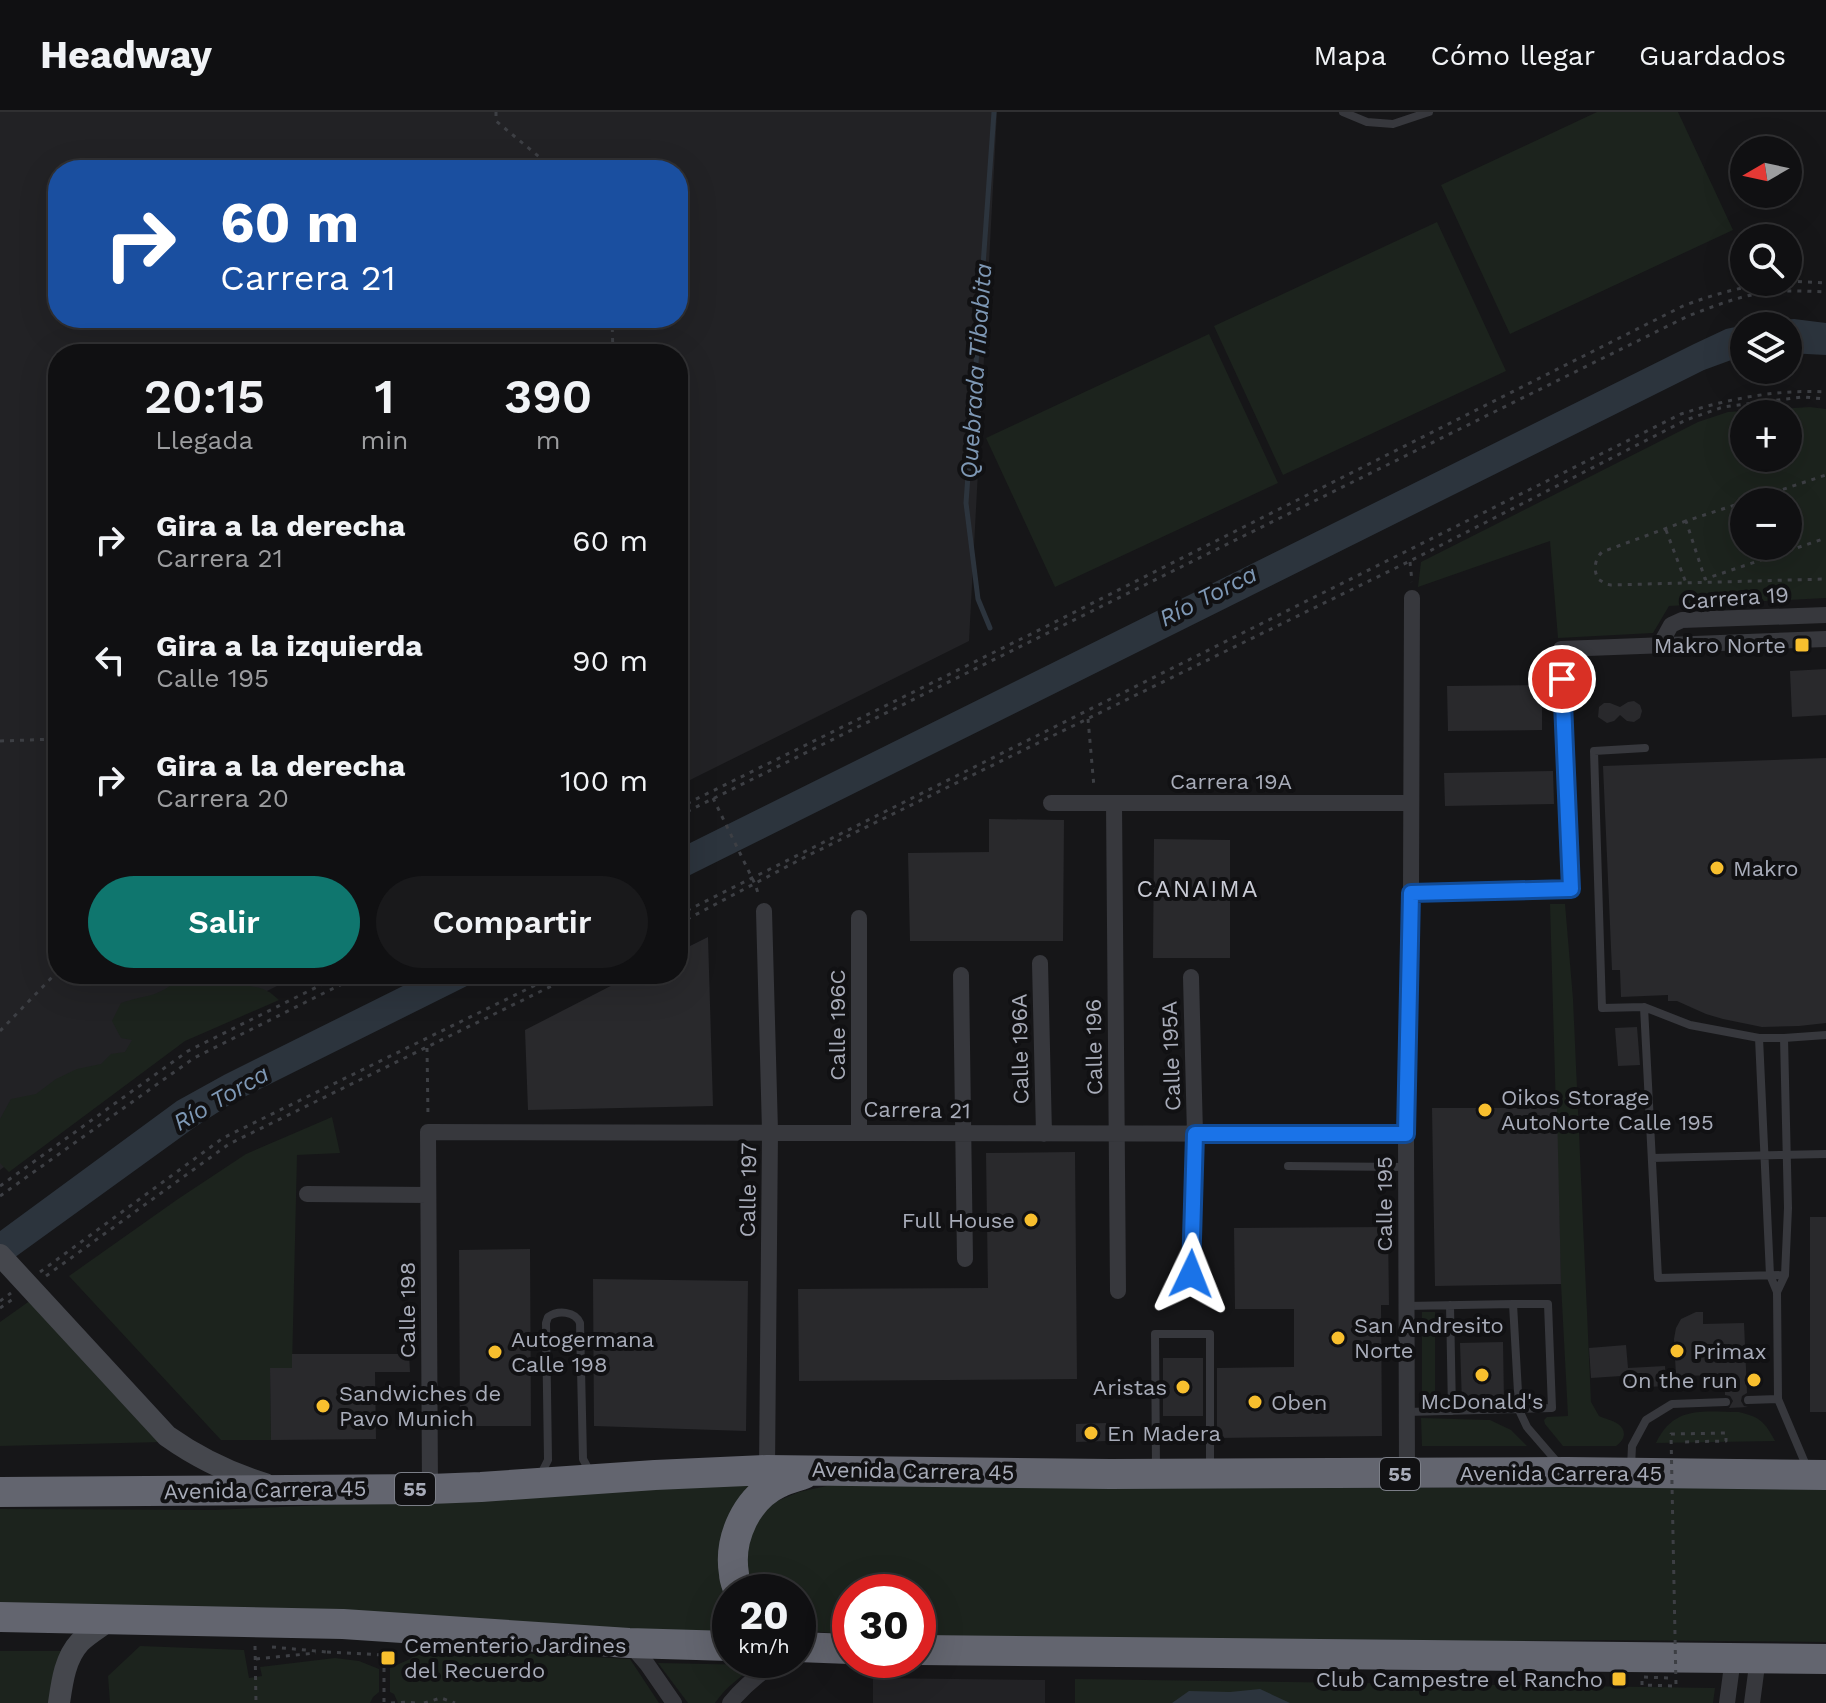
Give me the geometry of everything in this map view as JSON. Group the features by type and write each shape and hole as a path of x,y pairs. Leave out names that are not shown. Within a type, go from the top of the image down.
{"highway":[{"name":"Avenida Carrera 45","path":"0,1492 430,1489 767,1470 1818,1475"},
{"path":"734,1574 733,1547 741,1521 756,1499 778,1483 829,1470"},
{"path":"0,1617 343,1624 712,1645"},
{"path":"936,1650 1826,1659"}],"main road":[{"path":"0,1255 167,1436 223,1469 281,1489"},
{"path":"59,1703 71,1656 80,1642 112,1618"}],"street":[{"name":"Calle 195","path":"1407,1474 1406,1134 1412,598"},
{"name":"Carrera 19","path":"1660,645 1671,625 1682,620 1826,615"},
{"name":"Carrera 19","path":"1411,893 1571,889 1561,649 1826,639"},
{"name":"Carrera 19A","path":"1051,803 1411,803"},
{"name":"Calle 196","path":"1114,803 1118,1291"},
{"name":"Calle 197","path":"764,911 770,1131 767,1470"},
{"name":"Calle 196C","path":"859,918 859,1132"},
{"name":"Calle 196A","path":"1040,963 1044,1134"},
{"path":"961,975 965,1259"},
{"name":"Calle 195A","path":"1191,977 1195,1134 1191,1274"},
{"name":"Carrera 21","path":"428,1132 1406,1134"},
{"name":"Calle 198","path":"428,1132 430,1489"},
{"path":"307,1194 428,1195"},
{"path":"629,1643 674,1703"},
{"path":"1727,1703 1745,1658"},
{"path":"1745,1658 1752,1703"},
{"path":"730,1703 753,1678"}],"lane":[{"path":"1343,112 1367,122 1393,124 1429,112"},
{"path":"1645,748 1594,751 1602,1008 1644,1007 1690,1025 1759,1038 1826,1035"},
{"path":"1644,1007 1658,1278 1785,1275"},
{"path":"1759,1038 1770,1275 1777,1292 1778,1399 1818,1475"},
{"path":"1777,1292 1785,1275 1788,1208 1784,1038"},
{"path":"1652,1158 1826,1154"},
{"path":"1288,1166 1406,1167"},
{"path":"1513,1304 1519,1410 1536,1439 1567,1472"},
{"path":"1406,1306 1548,1304 1552,1408 1406,1412"},
{"path":"1450,1305 1452,1411"},
{"path":"536,1483 548,1460 546,1323 553,1314 572,1314 580,1323 583,1459 594,1478"},
{"path":"1156,1474 1155,1334 1210,1334 1210,1473"},
{"path":"1748,1400 1778,1399"},
{"path":"1630,1473 1632,1446 1646,1420 1672,1404 1726,1402"}],"path":[{"path":"496,112 496,121 543,160"},
{"path":"1802,282 1826,283"},
{"path":"688,803 1683,306 1730,290"},
{"path":"688,811 1688,316 1760,293 1799,290 1826,292"},
{"path":"688,918 753,881 1681,414 1722,401 1802,390 1826,392"},
{"path":"688,910 1410,561 1686,420 1723,407 1803,397 1826,399"},
{"path":"1787,488 1826,475"},
{"path":"1730,507 1602,552 1596,561 1596,574 1602,582 1611,585 1826,579"},
{"path":"1686,521 1705,580"},
{"path":"1666,529 1686,583"},
{"path":"1705,580 1826,538"},
{"path":"1410,561 1412,598"},
{"path":"1087,718 1095,803"},
{"path":"0,741 48,739"},
{"path":"713,798 753,881"},
{"path":"0,1031 48,981"},
{"path":"0,1186 188,1051 323,984"},
{"path":"0,1196 194,1058 342,984"},
{"path":"0,1301 24,1280 223,1138 538,984"},
{"path":"0,1308 24,1280 229,1144 556,984"},
{"path":"427,1047 428,1132"},
{"path":"1668,1678 1642,1677 1642,1685 1676,1686 1671,1434 1726,1433 1726,1441 1680,1442"},
{"path":"255,1646 256,1703"},
{"path":"256,1659 327,1652 384,1655 384,1703"},
{"path":"424,1703 441,1698 455,1703"},
{"path":"391,1703 416,1703"}],"shaded area":[{"path":"0,112 997,112 969,641 688,781 688,344 48,344 48,984 281,984 179,1035 0,1170"},
{"path":"1597,112 1678,112 1730,224 1730,231 1510,334 1441,185"},
{"path":"1437,222 1506,371 1283,475 1214,326"},
{"path":"1209,334 1278,483 1055,587 986,438"},
{"path":"1802,407 1826,409 1826,598 1669,606 1653,633 1558,638 1550,541 1418,587 1421,562 1698,422 1730,412 1730,472 1802,472"},
{"path":"1550,904 1565,904 1573,999 1591,1402 1599,1416 1616,1423 1623,1430 1623,1439 1616,1446 1563,1446 1544,1420 1547,1417 1568,1416"},
{"path":"172,984 246,984 269,992 279,1000 185,1041 9,1172 0,1163 0,1119 11,1099 36,1094 77,1069 101,1064 111,1054 125,1052 132,1040 121,1038 112,1021 121,1003"},
{"path":"332,1117 340,1153 297,1155 292,1368 270,1369 271,1440 221,1440 69,1276 246,1154"},
{"path":"31,1300 163,1442 0,1446 0,1322"},
{"path":"1422,1312 1435,1312 1435,1399 1422,1399"},
{"path":"1702,1412 1739,1412 1761,1421 1775,1441 1656,1443 1663,1431 1681,1416"},
{"path":"1421,1418 1490,1420 1511,1430 1527,1446 1422,1446"},
{"path":"761,1484 733,1574 712,1574 712,1634 289,1608 0,1604 0,1509 215,1510"},
{"path":"831,1485 1826,1488 1826,1642 1600,1640 1335,1643 936,1636 936,1574 832,1574 832,1633 816,1632 816,1574 748,1574 746,1542 758,1518 775,1502 799,1492"},
{"path":"140,1646 244,1650 249,1678 262,1676 260,1667 335,1658 359,1661 379,1669 379,1692 370,1703 110,1703 108,1676"},
{"path":"421,1648 630,1659 659,1703 398,1703 390,1692 390,1668 410,1659"},
{"path":"0,1651 63,1651 49,1703 0,1703"},
{"path":"658,1663 712,1664 712,1678 740,1678 715,1703 688,1703"},
{"path":"873,1678 1045,1680 1045,1703 873,1703"},
{"name":"Club Campestre el Rancho","path":"1075,1679 1715,1688 1713,1703 1075,1703"}],"water":[{"path":"1802,320 1826,323 1826,355 1802,354"},
{"name":"Río Torca","path":"1730,328 1730,360 1704,370 688,876 688,844"},
{"name":"Río Torca","path":"407,984 471,984 234,1102 0,1268 0,1231 177,1101"},
{"path":"1260,1689 1290,1703 1172,1703 1189,1691"}],"building":[{"path":"1826,669 1826,715 1792,717 1790,671"},
{"path":"1542,685 1542,730 1448,731 1447,686"},
{"path":"1634,701 1642,711 1640,718 1634,722 1620,715 1607,723 1598,717 1599,707 1604,703 1620,707"},
{"name":"Makro","path":"1826,758 1826,1023 1762,1027 1706,1014 1677,1001 1668,1001 1668,995 1621,997 1620,970 1612,970 1603,766"},
{"path":"1553,771 1554,804 1445,806 1444,773"},
{"path":"989,819 1064,820 1063,941 910,941 908,853 989,852"},
{"path":"1154,839 1230,840 1230,958 1153,958"},
{"path":"708,937 713,1106 528,1110 525,1030 615,984 688,984 688,947"},
{"path":"1637,1027 1640,1065 1618,1066 1615,1028"},
{"name":"San Andresito Norte","path":"1432,1108 1557,1108 1561,1284 1435,1286"},
{"name":"Full House","path":"1075,1152 1077,1379 799,1381 798,1289 988,1288 986,1153"},
{"path":"1810,1217 1826,1217 1826,1412 1810,1412"},
{"name":"San Andresito Norte","path":"1388,1227 1389,1305 1381,1305 1382,1436 1217,1438 1217,1368 1294,1367 1294,1309 1235,1309 1234,1228"},
{"name":"Autogermana Calle 198","path":"530,1249 531,1426 460,1426 459,1250"},
{"path":"593,1279 748,1281 746,1431 594,1426"},
{"path":"1703,1312 1703,1324 1744,1323 1747,1393 1741,1401 1748,1407 1729,1408 1733,1401 1725,1395 1725,1375 1676,1376 1676,1328 1681,1319"},
{"name":"McDonald's","path":"1503,1342 1504,1402 1462,1404 1460,1343"},
{"path":"1626,1345 1628,1368 1665,1366 1666,1386 1629,1388 1629,1382 1621,1382 1621,1376 1591,1378 1589,1348"},
{"name":"Sandwiches de Pavo Munich","path":"292,1354 409,1354 410,1372 375,1372 376,1439 271,1440 270,1368 292,1368"},
{"name":"Aristas","path":"1163,1358 1203,1358 1203,1416 1163,1416"},
{"name":"En Madera","path":"1106,1423 1106,1441 1076,1442 1076,1424"}],"waterway":[{"name":"Quebrada Tibabita","path":"990,628 978,599 966,503 994,112"}],"place":[{"name":"Makro Norte","path":"1802,645"},
{"name":"Makro","path":"1717,868"},
{"name":"Oikos Storage AutoNorte Calle 195","path":"1485,1110"},
{"name":"Full House","path":"1031,1220"},
{"name":"San Andresito Norte","path":"1338,1338"},
{"name":"Primax","path":"1677,1351"},
{"name":"Autogermana Calle 198","path":"495,1352"},
{"name":"McDonald's","path":"1482,1375"},
{"name":"On the run","path":"1754,1380"},
{"name":"Aristas","path":"1183,1387"},
{"name":"Oben","path":"1255,1402"},
{"name":"Sandwiches de Pavo Munich","path":"323,1406"},
{"name":"En Madera","path":"1091,1433"},
{"name":"Cementerio Jardines del Recuerdo","path":"388,1658"},
{"name":"Club Campestre el Rancho","path":"1619,1679"}],"district":[{"name":"CANAIMA","path":"1198,889"}],"route":[{"path":"1191,1274 1195,1134 1406,1134 1411,893 1571,889 1562,679"}]}
